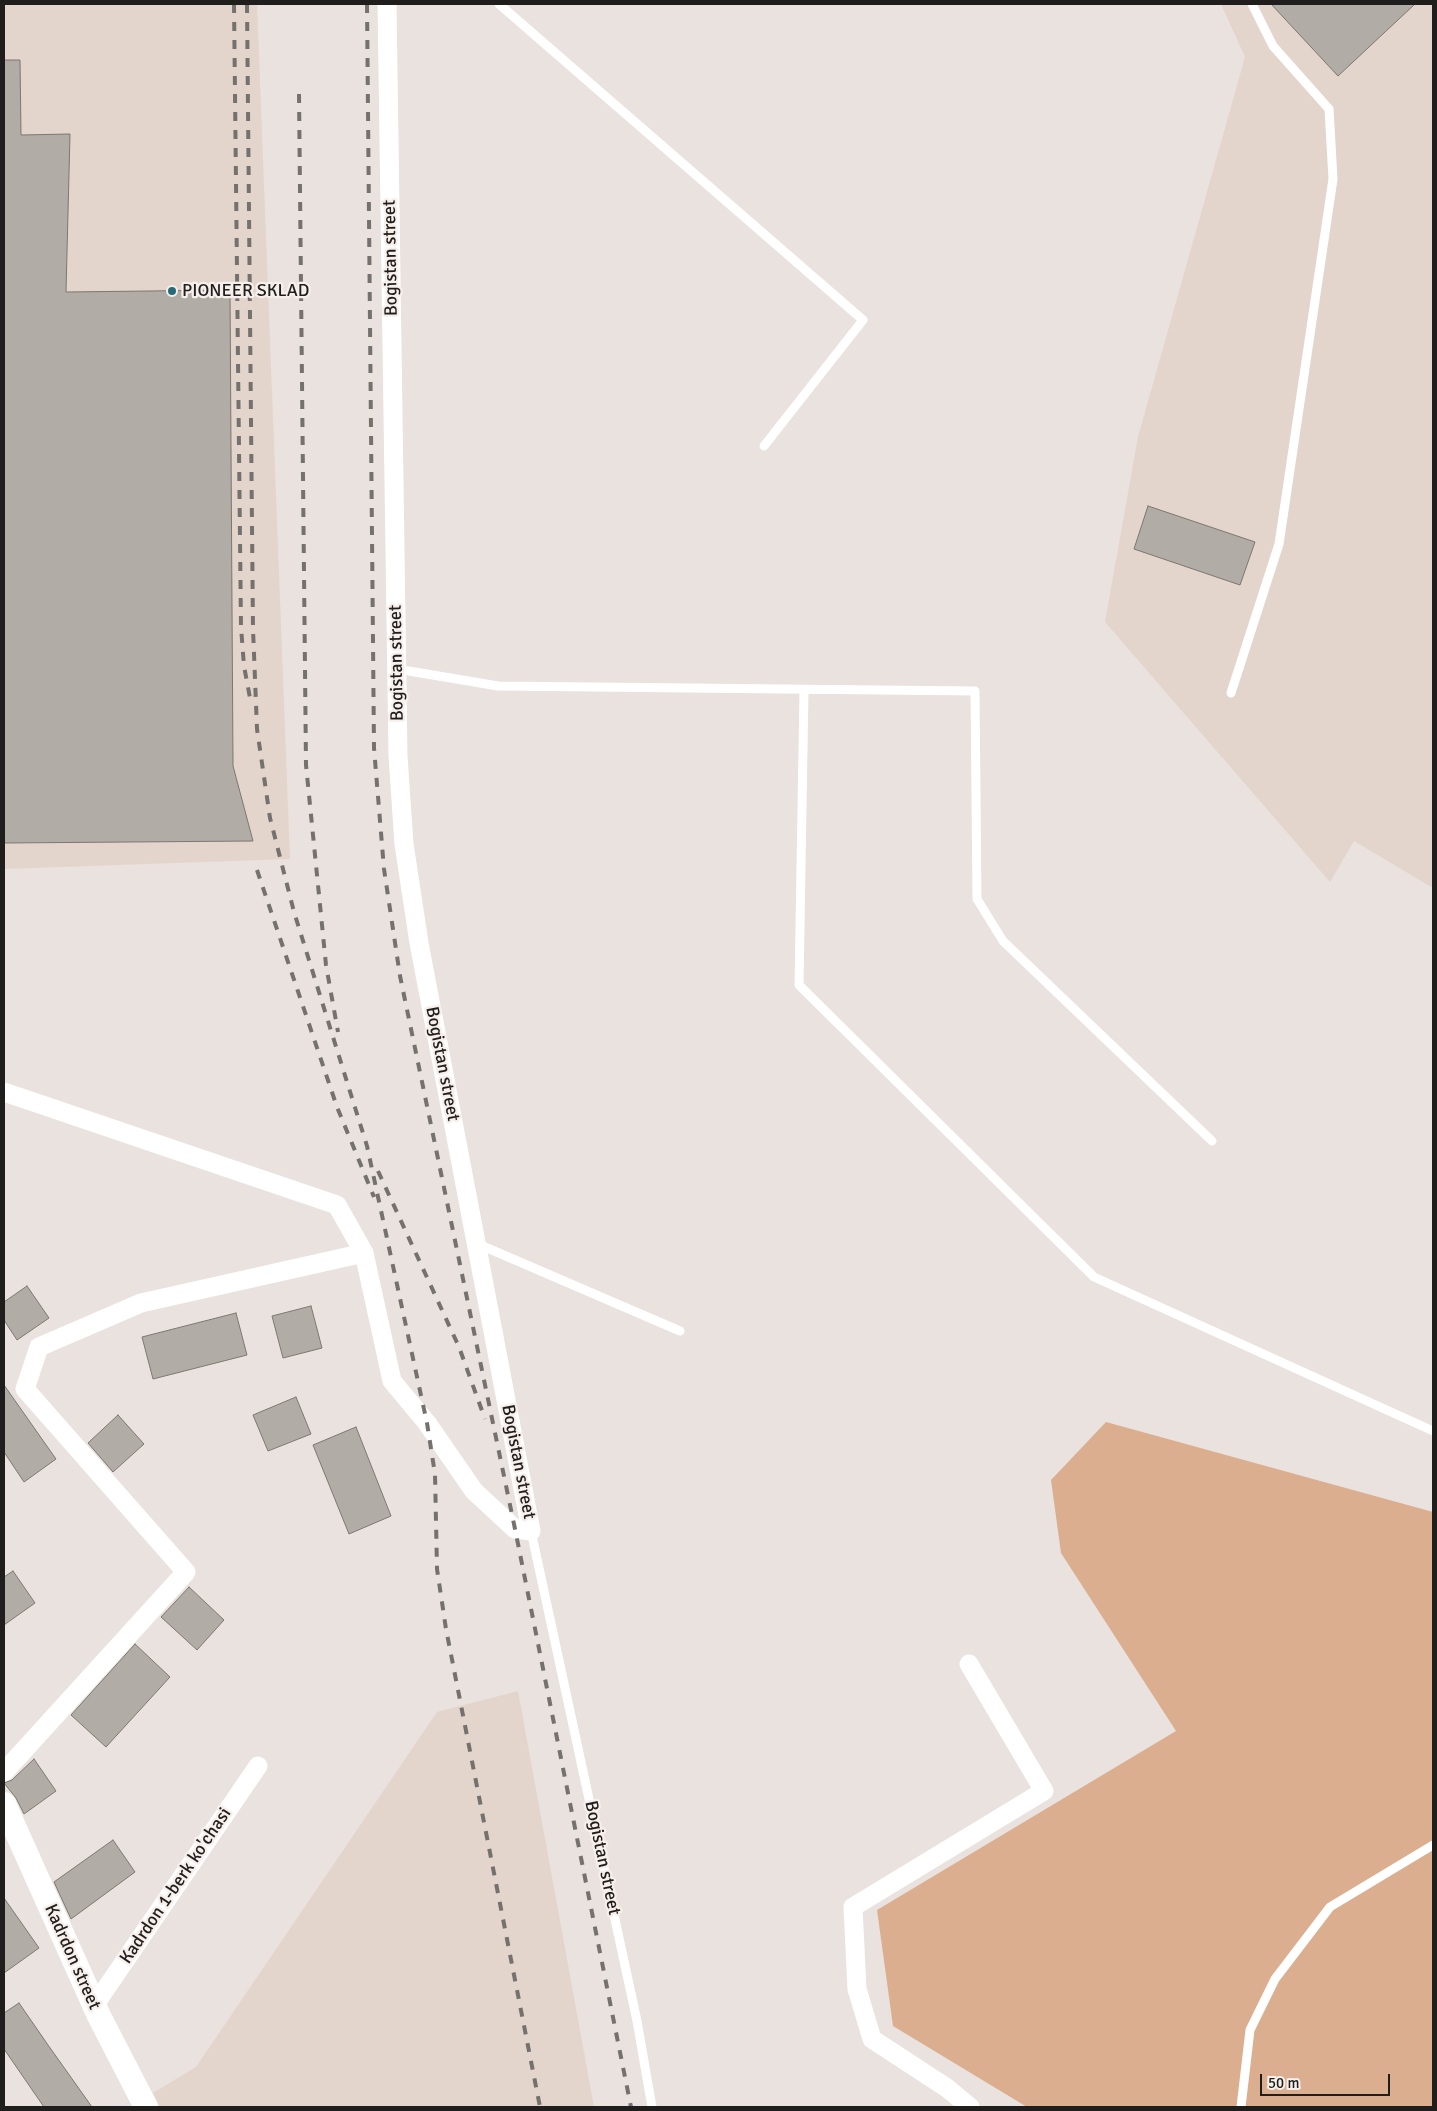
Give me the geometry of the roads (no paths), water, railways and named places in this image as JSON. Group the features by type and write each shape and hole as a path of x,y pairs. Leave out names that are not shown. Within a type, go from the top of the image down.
{"street":[{"name":"Bogistan street","path":"387,4 398,756 404,844 419,943 531,1531"},
{"path":"4,1092 338,1205 364,1253 392,1381 427,1423 474,1491 515,1529 531,1531"},
{"path":"4,1772 186,1572 24,1389 39,1347 141,1303 364,1253"},
{"path":"969,1664 1044,1791 853,1907 857,1989 872,2039 946,2088 970,2107"},
{"name":"Kadrdon 1-berk ko'chasi","path":"94,2006 258,1766"},
{"name":"Kadrdon street","path":"4,1804 94,2006 146,2107"}],"lane":[{"path":"499,4 863,320 764,446"},
{"path":"1231,693 1279,544 1333,179 1329,109 1273,46 1252,4"},
{"path":"397,669 498,686 975,691 976,898 1003,941 1212,1141"},
{"path":"804,690 799,985 1094,1277 1433,1431"},
{"path":"477,1244 680,1331"},
{"name":"Bogistan street","path":"531,1531 635,2012 652,2107"},
{"path":"1241,2107 1250,2030 1276,1979 1330,1907 1433,1845"}],"railway":[{"path":"234,4 241,627 244,666 250,698"},
{"path":"247,4 253,629 257,729 270,818 294,912 367,1146 427,1423 435,1474 437,1569 446,1629 540,2107"},
{"path":"367,4 374,748 384,869 400,976 515,1529 631,2107"},
{"path":"299,94 306,765 326,965 338,1032"},
{"path":"257,870 337,1107 374,1197"},
{"path":"378,1171 459,1347 485,1419"}],"place":[{"name":"PIONEER SKLAD","path":"172,291"}]}
